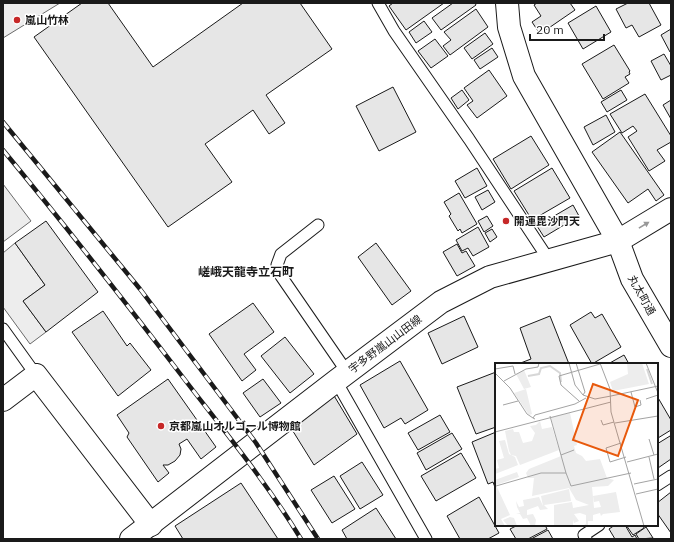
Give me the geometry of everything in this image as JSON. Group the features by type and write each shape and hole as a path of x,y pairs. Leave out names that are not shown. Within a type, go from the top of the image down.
{"main road":[{"name":"丸太町通","path":"507,3 509,27 524,76 618,241 632,279 671,346"},
{"name":"宇多野嵐山山田線","path":"131,539 342,376 441,302 490,276 618,241 671,209"},
{"path":"3,400 36,375 151,525"}],"lane":[{"path":"378,3 394,31 469,139 549,260"},
{"path":"318,225 281,254 277,264 280,276 342,376 426,539"},
{"path":"3,329 36,375"},
{"path":"658,484 671,476"},
{"path":"586,539 584,535 598,526"}],"shaded area":[{"name":"嵐山竹林","path":"3,3 60,3 3,38"},
{"path":"3,184 31,221 3,242"},
{"path":"15,243 45,285 23,301 46,332 30,344 3,307 3,253"}],"building":[{"path":"82,3 108,3 153,67 243,3 300,3 332,49 266,95 285,123 269,134 253,110 205,144 232,182 168,227 34,37"},
{"path":"393,3 444,3 406,30 389,6"},
{"path":"453,3 475,3 476,5 441,30 432,18"},
{"path":"537,3 570,3 575,10 540,34 532,22 541,16 534,5"},
{"path":"628,3 649,3 661,25 639,37 632,25 626,28 616,9"},
{"path":"596,6 611,32 583,49 568,23"},
{"path":"476,9 488,27 450,55 443,46 451,40 444,32"},
{"path":"424,21 432,32 416,43 409,32"},
{"path":"671,29 671,51 670,52 661,35"},
{"path":"485,33 493,44 472,59 464,48"},
{"path":"435,39 448,56 431,68 418,51"},
{"path":"614,45 630,71 630,74 625,77 629,83 603,99 582,64"},
{"path":"492,48 498,57 480,69 474,60"},
{"path":"664,54 671,66 671,75 661,80 651,61"},
{"path":"489,70 507,96 477,118 467,105 473,101 464,88"},
{"path":"393,87 416,132 379,151 356,106"},
{"path":"462,90 469,100 458,109 451,98"},
{"path":"621,90 627,100 607,112 601,102"},
{"path":"645,94 671,136 671,142 657,150 665,161 649,171 628,137 637,131 633,126 622,133 610,114"},
{"path":"671,100 671,119 663,105"},
{"path":"606,115 615,132 593,145 584,127"},
{"path":"620,132 664,195 656,201 648,189 628,203 592,152"},
{"path":"531,136 549,165 511,189 493,159"},
{"path":"477,168 487,186 465,198 455,181"},
{"path":"552,168 570,198 532,220 514,191"},
{"path":"488,190 495,202 482,210 475,197"},
{"path":"459,193 477,224 462,233 460,229 458,231 449,216 451,214 444,202"},
{"path":"573,205 579,216 544,237 537,226"},
{"path":"487,216 493,226 484,232 478,221"},
{"path":"46,221 98,292 46,332 23,301 45,285 15,243"},
{"path":"478,227 489,247 473,256 468,248 462,251 456,240"},
{"path":"492,229 497,237 490,242 485,233"},
{"path":"376,243 411,291 392,305 358,257"},
{"path":"457,244 462,253 466,251 475,266 457,276 443,252"},
{"path":"253,303 274,332 244,354 256,370 242,381 209,334"},
{"path":"103,311 127,346 130,343 151,370 118,396 72,332"},
{"path":"591,312 595,318 602,314 621,347 591,363 570,325"},
{"path":"464,316 478,347 442,364 428,333"},
{"path":"550,316 569,363 521,363 531,359 520,328"},
{"path":"285,337 314,374 290,393 261,356"},
{"path":"624,355 628,363 610,363"},
{"path":"400,361 428,410 405,424 401,418 384,428 360,385"},
{"path":"495,372 495,427 476,434 457,387"},
{"path":"168,379 216,447 201,459 187,439 179,444 181,449 180,455 175,461 168,465 163,465 169,473 158,482 127,437 129,433 117,415"},
{"path":"263,379 281,403 260,417 243,393"},
{"path":"333,394 357,434 314,465 291,428"},
{"path":"658,398 671,420 671,430 658,438"},
{"path":"440,415 450,432 418,450 408,433"},
{"path":"495,432 495,487 493,482 488,484 472,442"},
{"path":"452,433 462,449 426,470 417,453"},
{"path":"670,436 671,459 658,468 658,443"},
{"path":"461,453 476,478 436,501 421,476"},
{"path":"362,462 383,495 360,509 340,476"},
{"path":"334,476 355,509 332,523 311,490"},
{"path":"241,483 278,539 183,539 175,526"},
{"path":"671,492 671,533 658,514 658,502"},
{"path":"479,497 499,533 488,539 460,539 447,516"},
{"path":"376,508 396,539 347,539 342,530"},
{"path":"516,526 546,526 547,529 528,539 516,539 510,529"},
{"path":"614,526 626,526 632,537 635,535 637,539 615,539 609,529"},
{"path":"627,526 643,526 644,528 633,535"},
{"path":"646,527 653,538 639,539 636,534"},
{"path":"548,530 553,539 531,539"}],"railway":[{"path":"3,122 140,289 256,443 318,539"},
{"path":"3,150 95,264 230,438 260,478 301,539"}],"place":[{"name":"嵐山竹林","path":"17,20"},
{"name":"開運毘沙門天","path":"506,221"},
{"name":"京都嵐山オルゴール博物館","path":"161,426"}],"district":[{"name":"嵯峨天龍寺立石町","path":"246,271"}]}
